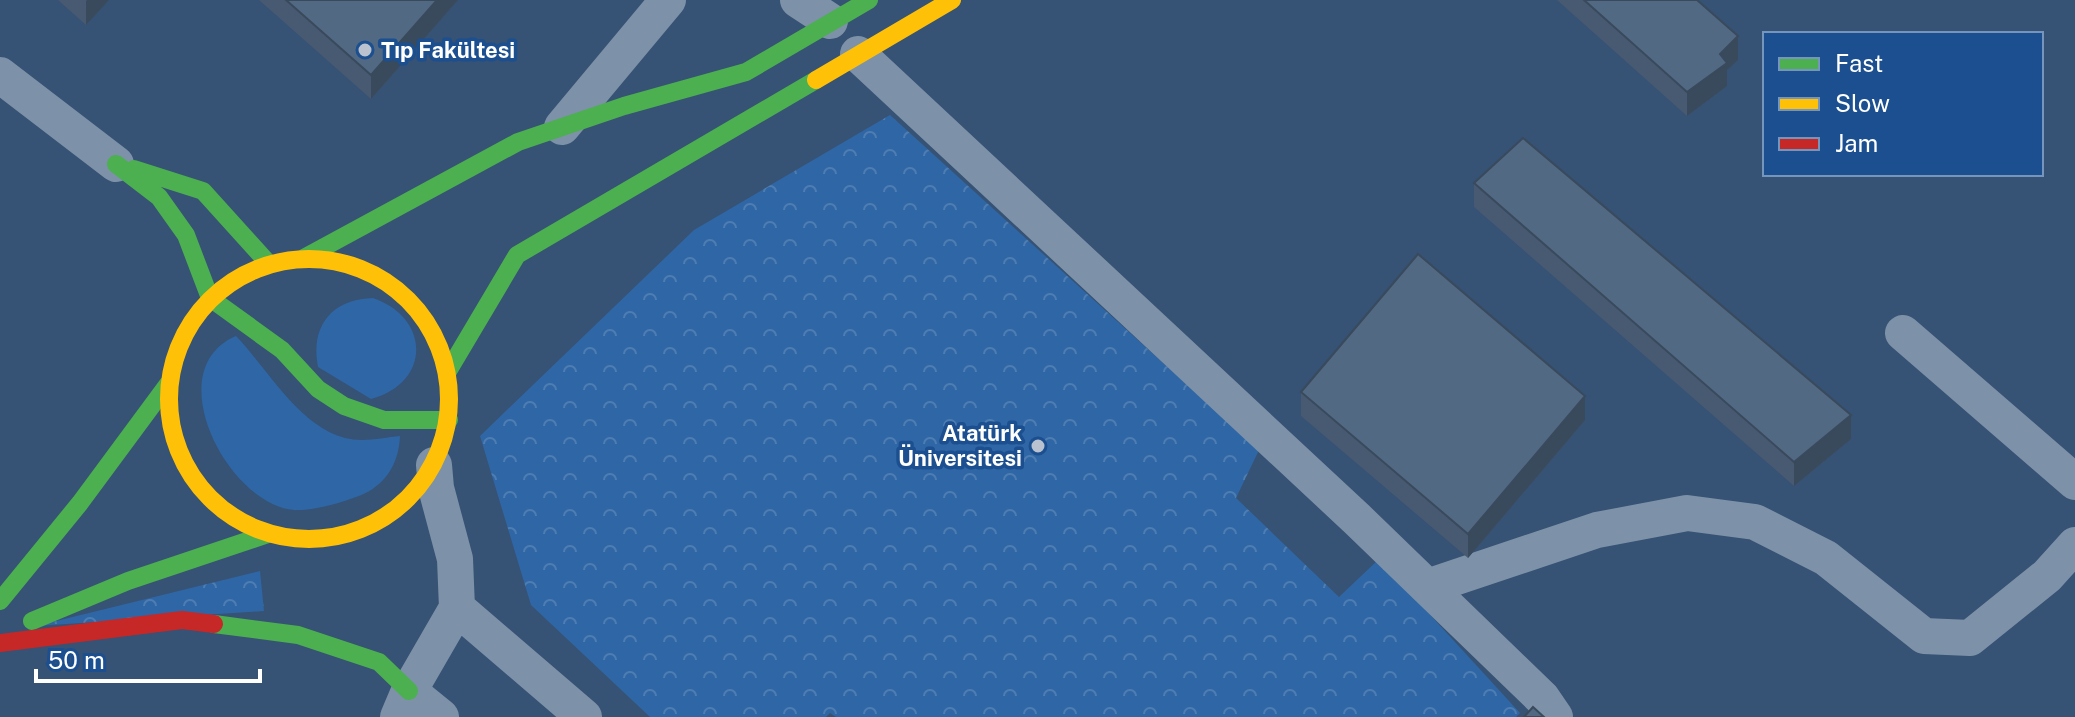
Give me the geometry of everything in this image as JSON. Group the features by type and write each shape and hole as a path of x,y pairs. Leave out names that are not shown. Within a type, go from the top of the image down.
{"main road":[{"path":"304,258 518,142 746,72 869,0"},
{"path":"447,373 517,255 952,0"},
{"path":"116,164 159,197 186,235 210,298 282,350 318,389 344,406 384,420 449,420"},
{"path":"116,164 203,191 269,264"},
{"path":"0,601 25,566 80,503 168,384 182,337 210,298 238,277 269,264 304,258 343,262 380,278 411,302 434,335 447,373 449,420 434,465 404,504 363,530 316,540 268,534 225,512 191,477 172,432 168,384"},
{"path":"0,634 128,581 268,534"},
{"path":"0,643 182,620 298,635 379,662 403,704"}],"street":[{"path":"562,127 668,0"},
{"path":"798,0 830,21"},
{"path":"858,54 1427,587 1542,698 1555,717"},
{"path":"0,75 116,164"},
{"path":"1903,333 2075,482"},
{"path":"434,465 436,488 455,559 457,608 403,704 441,717"},
{"path":"1427,587 1597,530 1687,513 1755,522 1826,558 1924,636 1970,638 2047,576 2075,545"},
{"path":"457,608 584,717"}],"green space":[{"path":"890,115 1259,450 1236,498 1339,597 1379,559 1520,713 1516,717 836,717 830,713 826,717 650,717 531,605 480,436 694,230"},
{"path":"373,298 392,307 406,320 414,335 416,350 413,365 405,379 391,391 371,399 318,367 316,352 321,327 335,309 346,303"},
{"path":"236,336 291,402 324,429 342,437 362,440 400,436 397,456 383,480 359,496 302,510 269,502 246,485 226,461 211,433 202,404 203,376 213,353"},
{"path":"260,571 264,611 36,626"}],"building":[{"path":"286,0 437,0 371,75"},
{"path":"1584,0 1697,0 1738,36 1720,54 1727,63 1687,92"},
{"path":"1523,138 1851,415 1794,462 1474,183"},
{"path":"1418,254 1585,396 1468,534 1301,392"},
{"path":"1533,707 1544,717 1524,717"}],"traffic: fast":[{"path":"304,258 518,142 624,106 746,72 869,0"},
{"path":"447,373 517,255 816,80"},
{"path":"116,164 159,197 186,235 210,298 282,350 318,389 344,406 384,420 449,420"},
{"path":"134,169 203,191 269,264"},
{"path":"0,601 80,503 168,384"},
{"path":"32,621 128,581 268,534"},
{"path":"214,624 298,635 379,662 409,691"}],"traffic: slow":[{"path":"816,80 952,0"},
{"path":"309,259 336,262 363,270 387,283 408,300 425,321 438,345 446,372 449,399 446,426 438,453 425,477 408,498 387,515 363,528 336,536 309,539 282,536 255,528 231,515 210,498 193,477 180,453 172,426 169,399 172,372 180,345 193,321 210,300 231,283 255,270 282,262 309,259"}],"traffic: jam":[{"path":"0,643 182,620 214,624"}],"place":[{"name":"Tıp Fakültesi","path":"365,50"},
{"name":"Atatürk Üniversitesi","path":"1038,446"}]}
